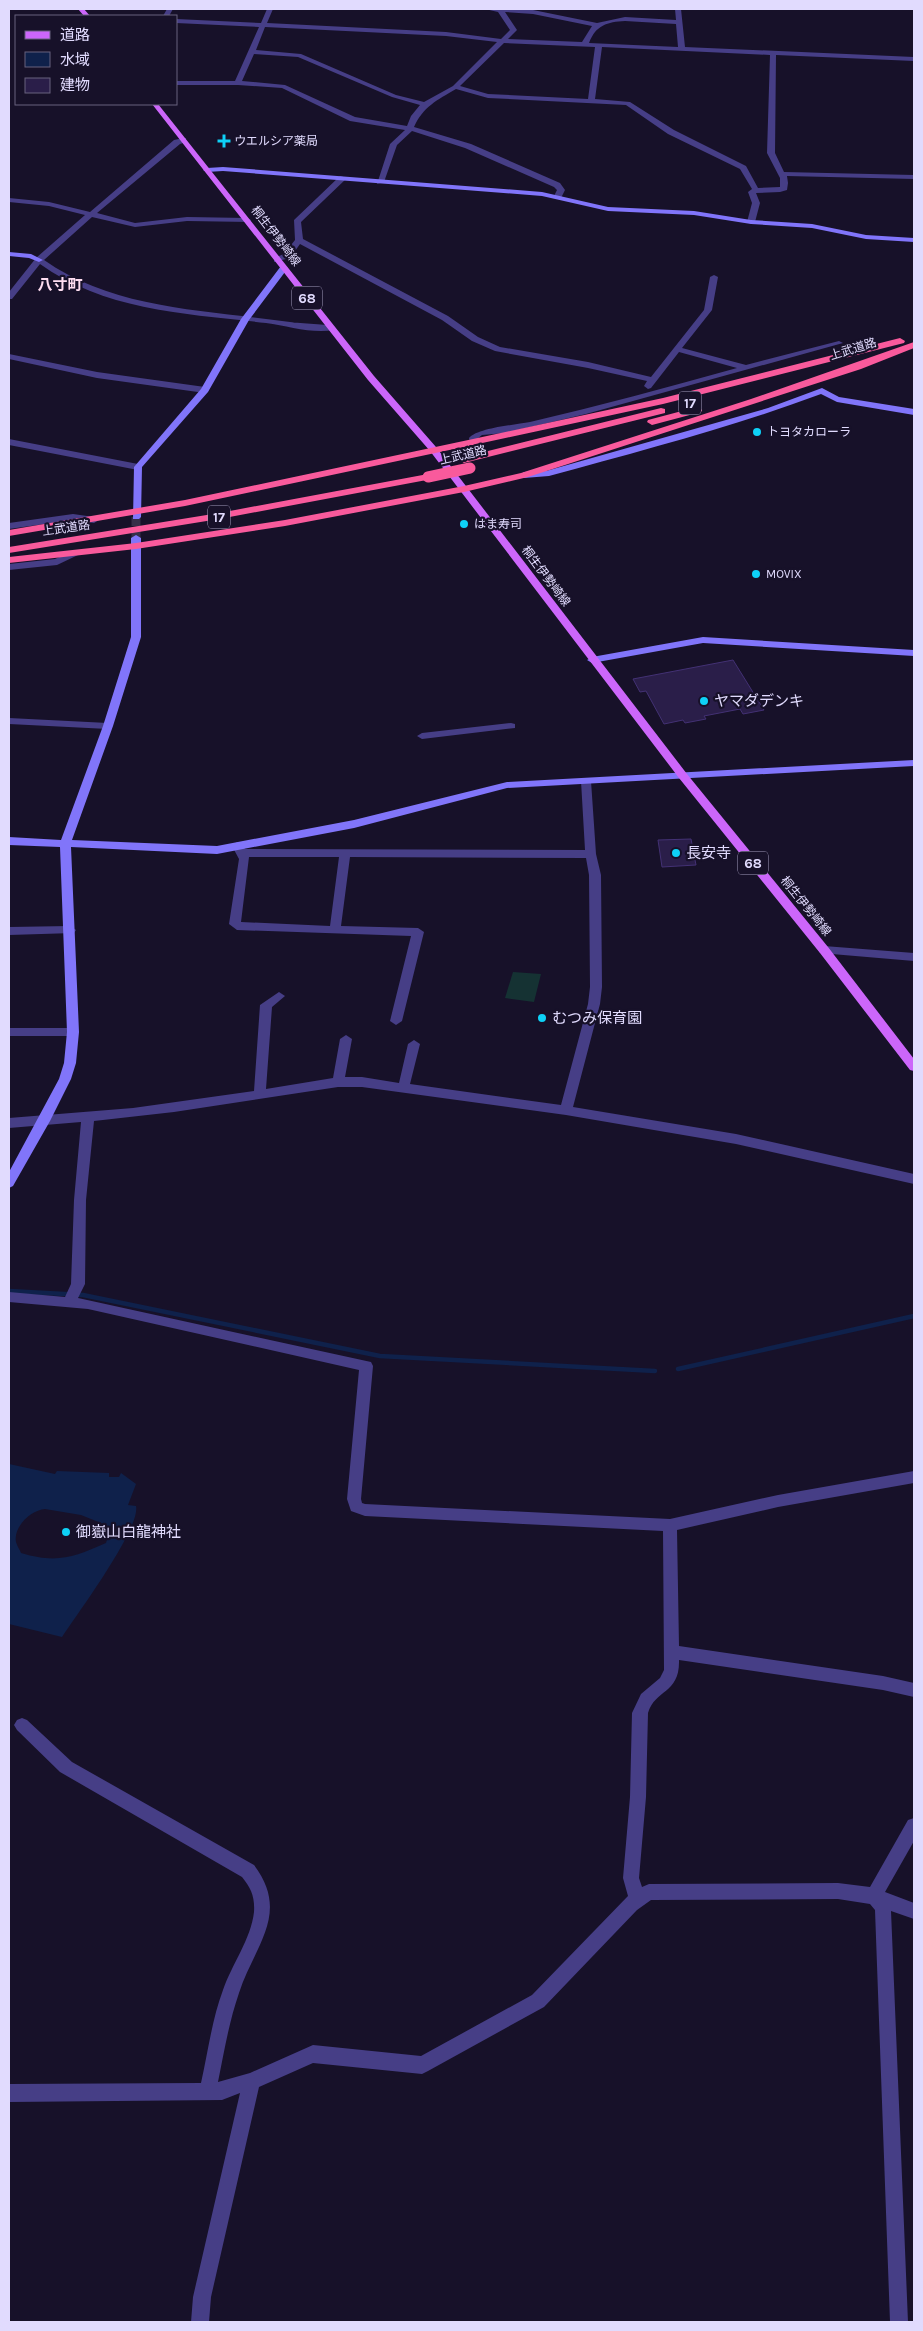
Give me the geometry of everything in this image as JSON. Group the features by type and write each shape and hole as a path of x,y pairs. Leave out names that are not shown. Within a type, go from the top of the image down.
{"highway":[{"name":"上武道路","path":"467,464 668,410 914,336"},
{"path":"9,532 136,515 663,401 900,340"},
{"path":"9,560 75,553 136,542 285,523 464,489 524,475 765,398 857,367 914,345"},
{"name":"上武道路","path":"9,550 158,528 290,505 678,415 914,345"},
{"name":"上武道路","path":"9,541 181,515 426,473"}],"main road":[{"name":"桐生伊勢崎線","path":"156,105 370,378 433,450 464,489 592,660 682,776 824,950 914,1067"}],"street":[{"path":"238,83 270,9"},
{"path":"488,9 566,17 598,25 619,20 680,22"},
{"path":"380,182 394,144 410,129 415,116 425,104 455,87 514,30 501,9"},
{"path":"678,9 682,48"},
{"path":"178,21 446,34 504,41 914,59"},
{"path":"585,45 587,38 598,25"},
{"path":"591,101 599,45"},
{"path":"252,52 299,55 394,96 425,104"},
{"path":"751,222 756,203 752,192 756,190 783,189 785,183 771,155 772,53"},
{"path":"178,83 238,83 283,86 354,119 420,130 468,146 557,185 561,190 558,196"},
{"path":"455,87 488,96 628,103 671,132 744,168 756,190"},
{"path":"9,297 39,260 144,169 177,142 184,140"},
{"path":"207,170 223,169 558,196 608,209 694,213 751,222 804,225 866,237 914,240"},
{"path":"782,174 914,176"},
{"path":"277,260 287,256 299,240 297,222 343,178"},
{"path":"9,200 49,204 135,225 186,219 247,220"},
{"path":"299,240 445,318 475,339 498,349 588,365 652,380"},
{"path":"9,254 31,256 75,282 103,294 147,304 245,319 331,328"},
{"path":"136,515 138,466 205,390 245,319 284,268"},
{"path":"644,395 644,391 652,380 708,310 714,277"},
{"path":"473,442 474,438 480,433 512,429 839,343"},
{"path":"677,349 746,368"},
{"path":"9,357 97,375 205,390"},
{"path":"524,475 546,474 701,431 822,391 837,400 914,412"},
{"path":"9,442 138,466"},
{"path":"9,526 73,517 94,520"},
{"path":"9,1183 44,1121 65,1079 70,1063 73,1032 65,844 108,726 136,637 136,542"},
{"path":"9,567 56,562 75,553"},
{"path":"592,660 703,640 914,653"},
{"path":"9,722 108,726"},
{"path":"422,736 511,726"},
{"path":"240,849 354,824 507,785 914,763"},
{"path":"566,1110 594,1004 596,987 596,875 591,854 586,781"},
{"path":"9,840 198,850 240,849 345,854 591,854"},
{"path":"240,849 244,859 235,924 241,927 418,932 396,1021"},
{"path":"335,929 345,854"},
{"path":"9,931 70,930"},
{"path":"824,950 914,957"},
{"path":"260,1093 266,1004 279,996"},
{"path":"9,1032 73,1032"},
{"path":"338,1082 346,1039"},
{"path":"404,1086 414,1044"},
{"path":"9,1123 88,1116 338,1082 404,1086 566,1110 736,1139 914,1179"},
{"path":"70,1301 78,1284 80,1200 88,1116"},
{"path":"9,1297 70,1301 366,1366 354,1499 356,1507 365,1510 670,1525 778,1501 914,1477"},
{"path":"638,1898 631,1878 638,1797 640,1713 644,1699 668,1681 672,1670 670,1525"},
{"path":"673,1652 883,1683 914,1690"},
{"path":"22,1725 66,1767 248,1871 261,1888 263,1898 260,1920 252,1948 232,1988 208,2091"},
{"path":"874,1896 914,1826"},
{"path":"9,2093 222,2091 252,2081 313,2054 422,2065 538,2001 638,1898 649,1892 838,1891 874,1896 914,1911"},
{"path":"874,1896 883,1906 899,2322"},
{"path":"200,2322 202,2297 252,2081"}],"green space":[{"path":"513,972 541,974 534,1002 505,998"}],"water":[{"path":"9,1464 55,1474 57,1471 109,1473 109,1477 119,1477 121,1473 136,1484 128,1505 136,1506 135,1517 129,1533 62,1637 9,1624","holes":["45,1509 81,1515 106,1525 108,1536 106,1543 65,1557 45,1558 21,1553 16,1542 17,1531 24,1520 34,1512"]}],"building":[{"name":"ヤマダデンキ","path":"733,660 764,710 743,714 740,709 704,716 706,719 685,723 683,720 664,724 646,691 640,692 633,679"},
{"name":"長安寺","path":"691,839 696,865 662,867 658,840"}],"waterway":[{"path":"9,1291 83,1295 380,1356 655,1371"},
{"path":"678,1369 914,1316"}],"tunnel":[{"path":"136,517 136,538"}],"place":[{"name":"ウエルシア薬局","path":"224,141"},
{"name":"トヨタカローラ","path":"757,432"},
{"name":"はま寿司","path":"464,524"},
{"name":"MOVIX","path":"756,574"},
{"name":"ヤマダデンキ","path":"704,701"},
{"name":"長安寺","path":"676,853"},
{"name":"むつみ保育園","path":"542,1018"},
{"name":"御嶽山白龍神社","path":"66,1532"}],"district":[{"name":"八寸町","path":"60,285"}]}
